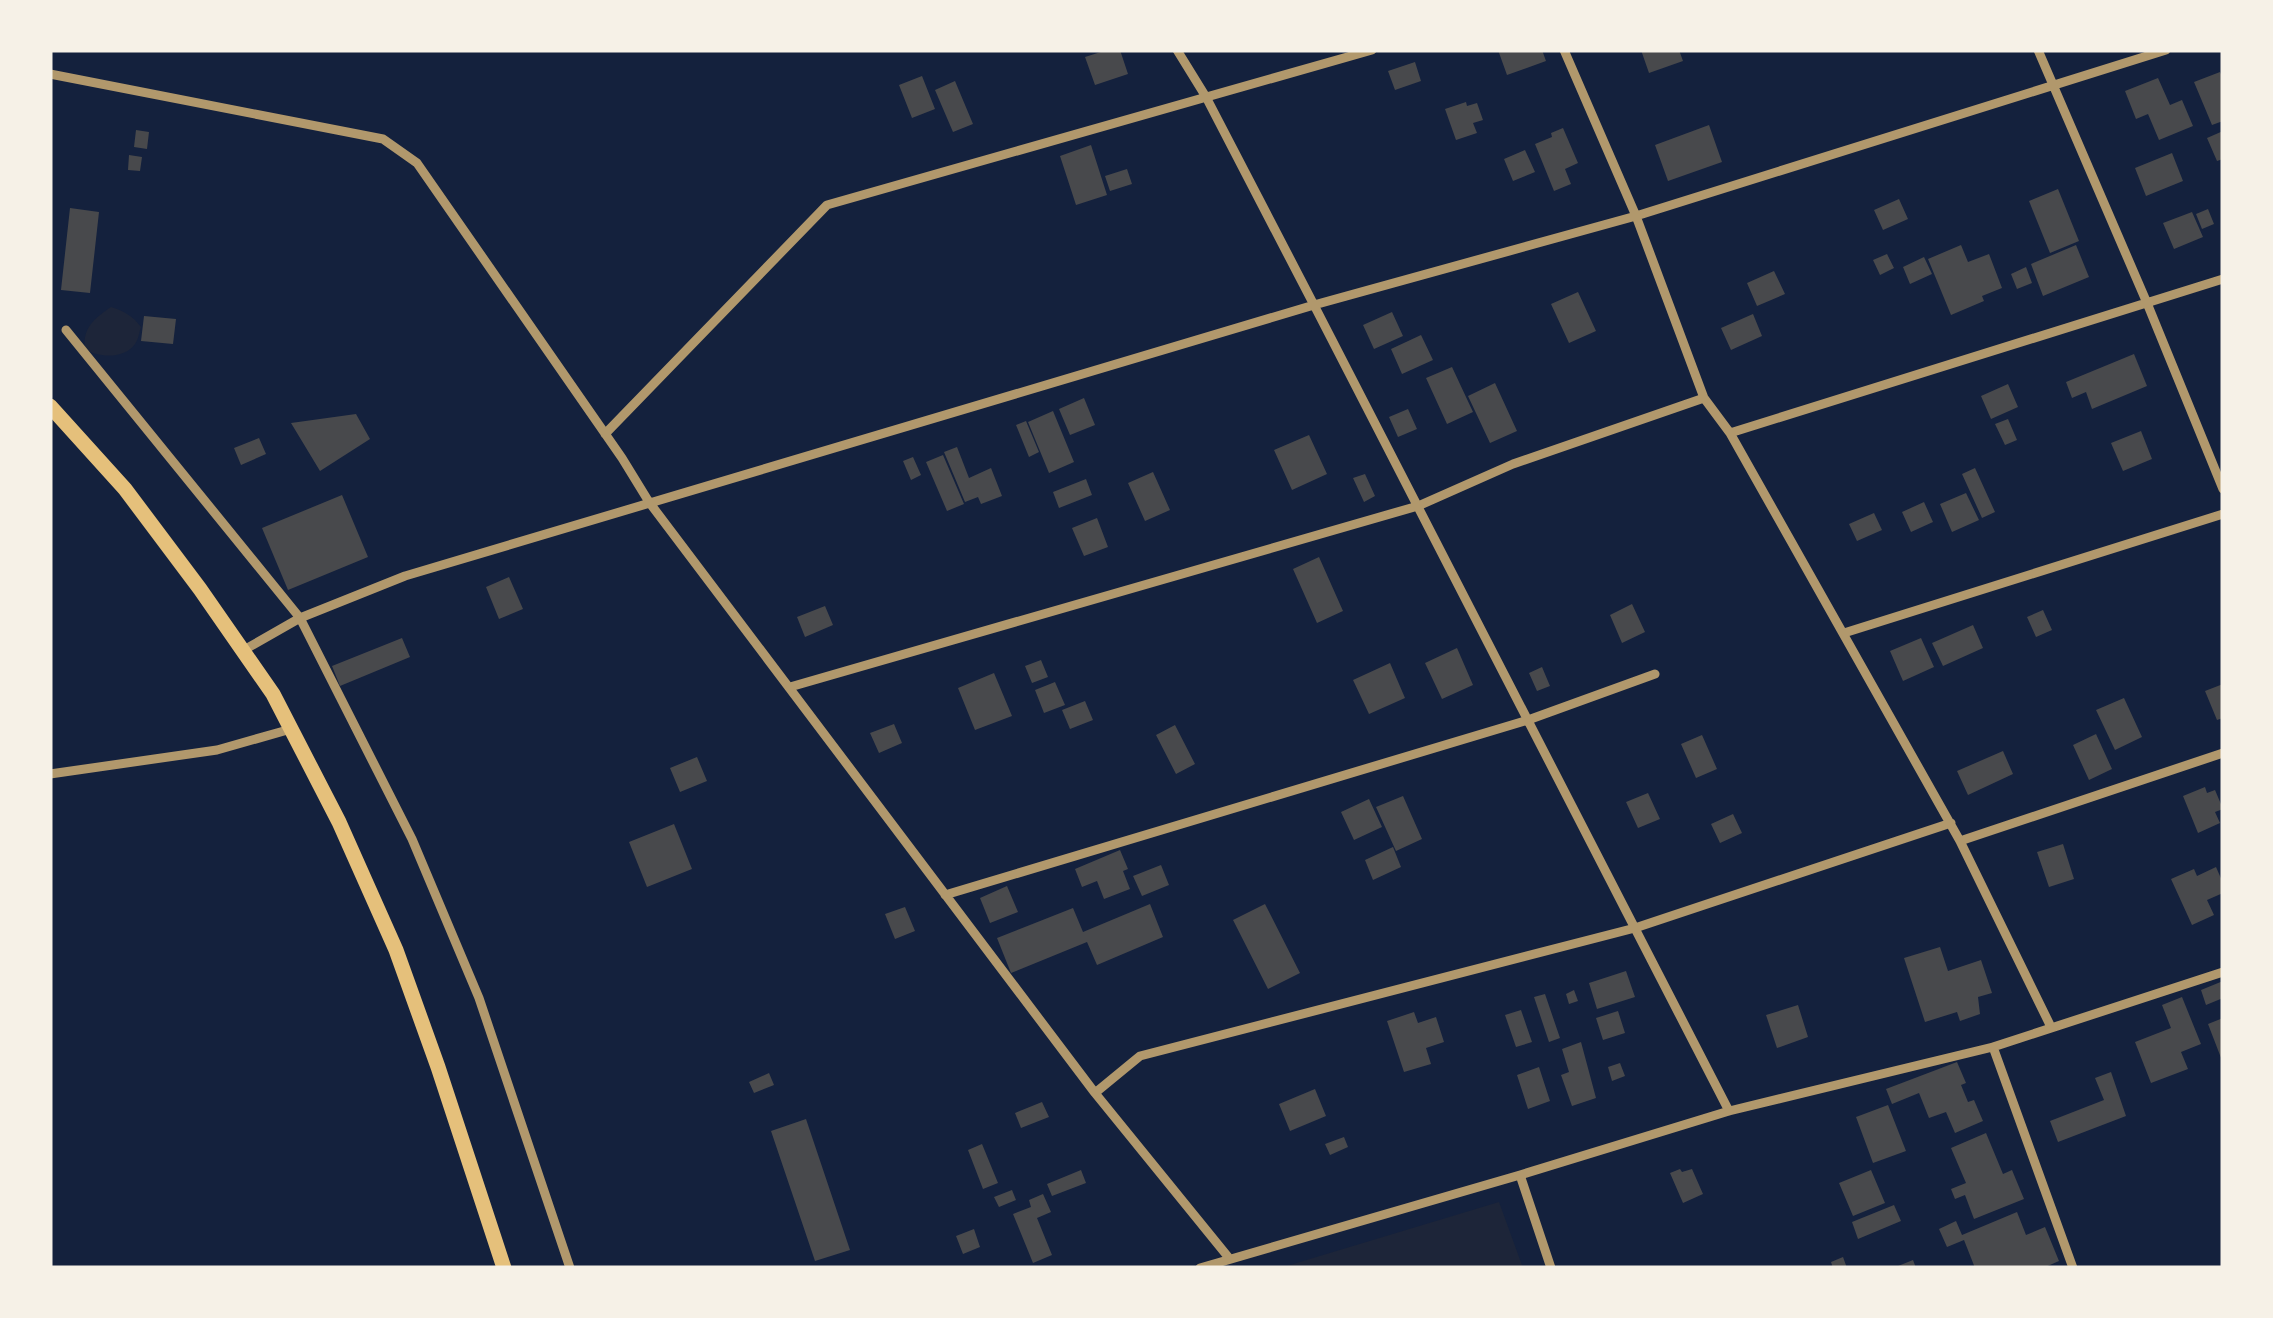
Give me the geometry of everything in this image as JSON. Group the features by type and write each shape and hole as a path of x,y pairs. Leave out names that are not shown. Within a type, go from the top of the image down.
{"highway":[{"path":"50,406 125,489 273,694 339,822 396,950 504,1268"}],"street":[{"path":"1178,50 1206,97 1729,1111"},
{"path":"604,434 827,205 1372,50"},
{"path":"1564,50 1636,216 1704,398 1730,433 1951,823 2050,1027"},
{"path":"2038,50 2223,489"},
{"path":"244,650 300,618 405,576 1314,305 1636,216 2166,50"},
{"path":"50,74 382,139 416,163 650,502 1095,1093 1230,1258"},
{"path":"1730,433 2223,279"},
{"path":"66,330 300,618 412,840 479,998 570,1268"},
{"path":"790,688 1418,506 1512,464 1704,398"},
{"path":"1844,633 2223,514"},
{"path":"945,895 1528,720 1655,674"},
{"path":"50,774 217,750 291,729"},
{"path":"1960,841 2223,753"},
{"path":"1095,1093 1140,1056 1634,928 1951,823"},
{"path":"1200,1268 1729,1111 1993,1047 2223,972"},
{"path":"1993,1047 2073,1268"},
{"path":"1520,1175 1550,1268"}],"shaded area":[{"path":"111,307 138,323 141,327 137,340 131,349 118,355 90,352 85,349 88,329"},
{"path":"1499,1202 1523,1268 1280,1268"}],"building":[{"path":"1120,50 1128,74 1095,85 1085,57"},
{"path":"1498,50 1542,50 1546,61 1507,75"},
{"path":"1641,50 1679,50 1683,61 1649,73"},
{"path":"1415,62 1421,81 1395,90 1388,71"},
{"path":"2220,72 2223,121 2212,125 2194,82"},
{"path":"922,76 935,109 912,118 899,85"},
{"path":"2158,78 2170,105 2182,100 2193,126 2159,140 2148,114 2136,119 2125,91"},
{"path":"955,81 973,124 953,132 935,90"},
{"path":"1466,102 1467,106 1477,103 1483,120 1473,123 1477,133 1456,140 1445,109"},
{"path":"1709,125 1722,162 1668,181 1655,145"},
{"path":"1563,128 1578,163 1565,169 1571,184 1554,191 1535,144"},
{"path":"136,130 149,132 147,149 134,147"},
{"path":"2223,131 2223,159 2217,161 2207,138"},
{"path":"1091,145 1107,195 1076,205 1060,156"},
{"path":"1525,150 1535,172 1513,181 1504,159"},
{"path":"2172,153 2183,181 2146,196 2135,168"},
{"path":"129,155 142,157 140,171 128,170"},
{"path":"1127,169 1132,184 1110,191 1105,176"},
{"path":"2058,189 2079,241 2050,253 2029,201"},
{"path":"1899,199 1908,219 1883,230 1874,210"},
{"path":"70,208 99,212 90,293 61,290"},
{"path":"2208,209 2214,224 2202,229 2196,214"},
{"path":"2192,212 2203,237 2174,249 2163,223"},
{"path":"1961,245 1968,262 1989,254 2002,288 1982,296 1984,301 1951,315 1928,259"},
{"path":"2076,245 2089,277 2043,296 2031,264"},
{"path":"1887,254 1894,268 1880,275 1873,260"},
{"path":"1924,257 1932,274 1910,284 1903,267"},
{"path":"2026,267 2032,283 2017,289 2011,274"},
{"path":"1774,271 1785,294 1757,306 1747,283"},
{"path":"1578,292 1596,331 1569,343 1551,304"},
{"path":"1392,312 1403,336 1374,349 1363,325"},
{"path":"1753,314 1762,336 1731,350 1721,328"},
{"path":"144,316 176,319 173,344 141,341"},
{"path":"1421,335 1433,360 1402,374 1391,349"},
{"path":"2134,354 2147,386 2092,409 2086,392 2072,398 2066,382"},
{"path":"1452,367 1473,412 1447,424 1426,378"},
{"path":"1495,383 1517,431 1490,443 1468,396"},
{"path":"2008,384 2018,407 1991,419 1981,396"},
{"path":"1084,398 1095,425 1070,435 1059,409"},
{"path":"1408,409 1417,429 1398,437 1389,417"},
{"path":"1053,411 1074,462 1049,473 1028,422"},
{"path":"356,414 370,439 320,471 291,423"},
{"path":"2008,419 2017,440 2005,445 1995,424"},
{"path":"1026,421 1039,452 1029,457 1016,425"},
{"path":"2141,431 2152,459 2123,471 2111,443"},
{"path":"1309,435 1327,474 1292,490 1274,450"},
{"path":"259,438 266,454 241,465 234,448"},
{"path":"957,447 969,478 991,468 1002,496 981,504 978,497 965,502 944,452"},
{"path":"943,455 964,504 947,511 926,462"},
{"path":"913,457 921,475 911,480 903,461"},
{"path":"1975,468 1995,512 1982,518 1962,474"},
{"path":"1153,472 1170,510 1145,521 1128,483"},
{"path":"1365,474 1375,496 1364,502 1353,478"},
{"path":"1086,479 1092,495 1059,508 1053,492"},
{"path":"1966,493 1979,520 1952,532 1940,504"},
{"path":"342,495 368,557 288,590 262,528"},
{"path":"1924,502 1933,522 1911,532 1902,512"},
{"path":"1874,513 1882,530 1857,541 1849,524"},
{"path":"1097,518 1108,547 1084,556 1072,528"},
{"path":"1319,557 1343,611 1317,623 1293,569"},
{"path":"509,577 523,609 499,619 486,587"},
{"path":"1632,604 1645,632 1622,643 1610,615"},
{"path":"825,606 833,625 805,637 797,617"},
{"path":"2043,610 2052,630 2036,637 2027,617"},
{"path":"1973,625 1983,648 1943,666 1932,643"},
{"path":"402,638 410,657 340,686 332,666"},
{"path":"1921,638 1934,667 1903,681 1890,651"},
{"path":"1457,648 1473,685 1442,699 1425,663"},
{"path":"1041,660 1048,677 1032,683 1025,666"},
{"path":"1390,663 1405,698 1369,714 1353,680"},
{"path":"1542,667 1550,686 1537,691 1529,673"},
{"path":"994,673 1012,716 975,730 958,688"},
{"path":"1055,682 1065,705 1044,713 1035,690"},
{"path":"2223,684 2223,718 2217,720 2205,691"},
{"path":"2124,698 2142,737 2115,750 2096,710"},
{"path":"1085,701 1093,720 1070,729 1062,710"},
{"path":"894,724 902,743 879,753 870,733"},
{"path":"1175,725 1195,764 1176,774 1156,735"},
{"path":"2096,734 2112,769 2089,780 2073,745"},
{"path":"1702,735 1717,769 1696,778 1681,744"},
{"path":"2003,751 2013,774 1968,795 1957,771"},
{"path":"697,757 707,781 680,792 670,768"},
{"path":"2205,787 2207,793 2215,790 2223,809 2215,812 2220,823 2198,833 2183,796"},
{"path":"1648,793 1660,819 1638,828 1626,802"},
{"path":"1403,796 1422,839 1396,851 1376,807"},
{"path":"1369,799 1382,827 1354,840 1341,812"},
{"path":"1733,814 1742,833 1720,843 1711,824"},
{"path":"674,824 692,869 647,887 629,842"},
{"path":"2063,844 2074,879 2049,887 2037,852"},
{"path":"1393,847 1401,867 1373,880 1365,860"},
{"path":"1120,850 1128,869 1123,871 1130,889 1104,899 1097,881 1082,887 1075,869"},
{"path":"1161,865 1169,885 1142,896 1133,876"},
{"path":"2216,867 2223,893 2207,900 2214,915 2192,925 2171,879 2194,869 2197,876"},
{"path":"1007,886 1018,912 990,923 980,898"},
{"path":"1150,904 1163,937 1097,965 1087,942 1011,973 997,938 1073,908 1083,932"},
{"path":"1265,904 1300,973 1268,989 1233,920"},
{"path":"905,907 915,931 895,939 885,914"},
{"path":"1940,947 1948,971 1981,960 1992,993 1978,997 1980,1014 1960,1021 1957,1012 1925,1022 1904,958"},
{"path":"1626,971 1635,997 1597,1009 1589,983"},
{"path":"2223,981 2223,998 2206,1005 2201,990"},
{"path":"1574,990 1578,1001 1569,1004 1566,994"},
{"path":"1545,994 1560,1038 1549,1042 1534,997"},
{"path":"2182,997 2201,1044 2181,1052 2188,1069 2151,1083 2135,1042 2171,1028 2162,1005"},
{"path":"1798,1005 1808,1037 1777,1048 1766,1015"},
{"path":"1521,1010 1532,1042 1516,1047 1505,1015"},
{"path":"1618,1011 1625,1033 1603,1040 1596,1018"},
{"path":"1414,1012 1418,1023 1436,1017 1444,1042 1426,1048 1431,1064 1404,1072 1387,1021"},
{"path":"2223,1018 2223,1063 2208,1024"},
{"path":"1581,1042 1596,1098 1572,1106 1561,1075 1569,1072 1562,1049"},
{"path":"1957,1062 1966,1083 1961,1085 1968,1102 1974,1100 1983,1121 1955,1133 1946,1112 1929,1118 1919,1093 1892,1104 1886,1089"},
{"path":"1620,1063 1625,1076 1612,1081 1608,1067"},
{"path":"1539,1067 1550,1101 1528,1109 1517,1075"},
{"path":"2111,1072 2126,1116 2058,1142 2050,1121 2104,1100 2095,1078"},
{"path":"769,1073 774,1085 754,1093 749,1082"},
{"path":"1315,1089 1326,1116 1290,1131 1279,1104"},
{"path":"1042,1102 1049,1117 1021,1128 1015,1113"},
{"path":"1888,1105 1906,1151 1873,1163 1856,1117"},
{"path":"806,1119 850,1250 815,1261 771,1131"},
{"path":"1986,1133 2003,1174 2012,1170 2024,1199 1974,1219 1965,1195 1955,1199 1951,1189 1966,1183 1951,1148"},
{"path":"1344,1137 1348,1147 1330,1155 1325,1144"},
{"path":"982,1144 998,1183 983,1189 968,1150"},
{"path":"1692,1169 1703,1194 1683,1203 1670,1173"},
{"path":"1081,1170 1086,1183 1052,1196 1047,1184"},
{"path":"1871,1170 1885,1203 1853,1216 1839,1183"},
{"path":"1012,1190 1016,1200 999,1207 994,1197"},
{"path":"1043,1194 1051,1212 1037,1218 1052,1255 1033,1263 1013,1214 1031,1207 1029,1200"},
{"path":"1894,1205 1901,1221 1858,1239 1852,1222"},
{"path":"2017,1212 2026,1235 2045,1227 2059,1261 2043,1268 1975,1268 1964,1240 1947,1247 1939,1229 1956,1221 1962,1235"},
{"path":"974,1229 980,1247 963,1254 956,1236"},
{"path":"1843,1257 1847,1268 1833,1268 1831,1262"},
{"path":"1913,1260 1916,1268 1893,1268"}]}
